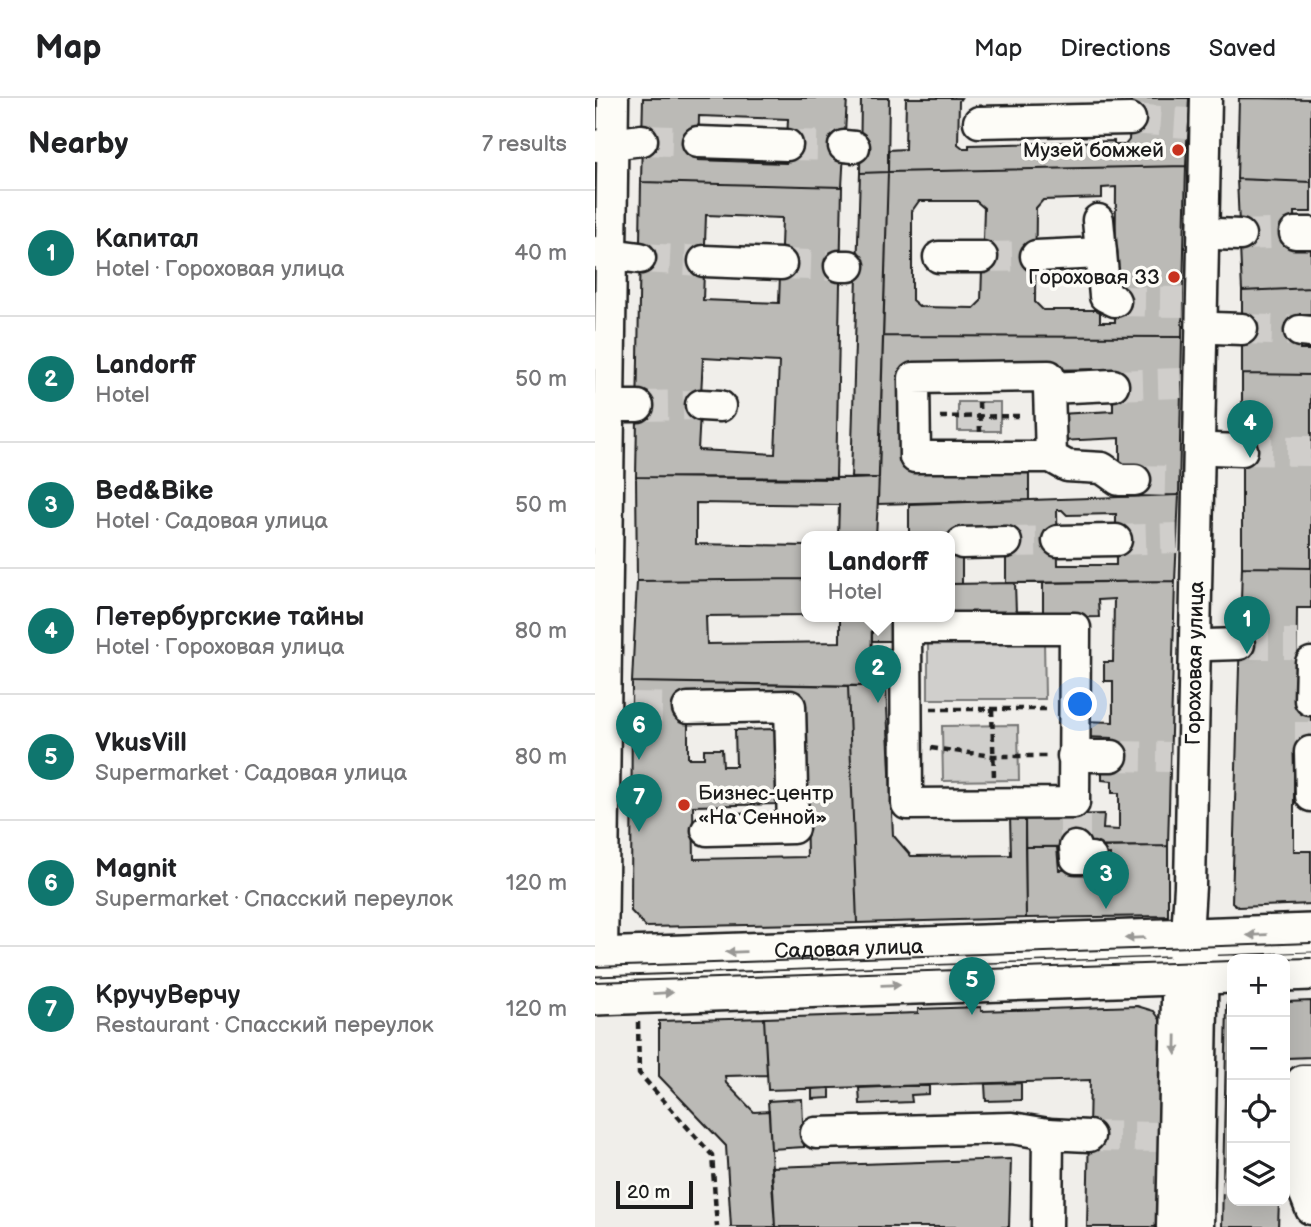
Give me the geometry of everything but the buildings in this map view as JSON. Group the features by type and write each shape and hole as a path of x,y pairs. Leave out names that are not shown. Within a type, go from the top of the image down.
{"main road":[{"name":"Садовая улица","path":"599,957 1311,933"},
{"path":"1290,972 1311,971"},
{"name":"Садовая улица","path":"595,996 767,988 1205,976"}],"street":[{"path":"599,957 618,707 600,627 601,501 613,391 603,253 603,145 613,98"},
{"path":"979,122 1030,109 1130,120"},
{"name":"Гороховая улица","path":"1172,1227 1179,1137 1177,999 1205,976 1195,936 1189,758 1198,384 1228,235 1208,114"},
{"name":"Гороховая улица","path":"1208,114 1211,313"},
{"path":"603,145 642,140"},
{"path":"698,142 787,145"},
{"path":"1098,220 1105,296 1115,301"},
{"path":"603,253 640,258"},
{"path":"1036,256 1101,253"},
{"path":"939,257 982,257"},
{"path":"704,261 781,264"},
{"path":"1051,457 1049,376 914,378 915,457 1051,457 1067,466 1102,468 1119,480 1135,480"},
{"name":"Гороховая улица","path":"1196,481 1211,449 1198,384"},
{"path":"1049,401 1113,385"},
{"path":"1211,449 1242,450"},
{"name":"Гороховая улица","path":"1189,758 1208,645 1194,539"},
{"path":"1058,541 1116,540"},
{"path":"962,543 1006,542"},
{"path":"906,623 1075,628 1074,709 1074,809 907,804 906,623"},
{"path":"1208,645 1240,644"},
{"path":"1306,650 1310,700"},
{"path":"688,708 790,706 793,828 707,830"},
{"path":"1310,752 1311,796"},
{"path":"1073,756 1112,756"},
{"path":"1311,1081 1302,1081 1292,1181 1311,1209"},
{"path":"816,1133 1012,1128 1048,1134 1089,1136"},
{"path":"1047,1227 1048,1134"},
{"name":"Гороховая улица","path":"1179,1137 1211,1178 1198,1227"}],"path":[{"path":"979,377 980,457"},
{"path":"915,418 979,416 1049,401"},
{"path":"992,709 994,780"},
{"path":"905,710 1074,709"},
{"path":"906,748 943,748 993,756 1073,756"},
{"path":"638,1018 639,1073 712,1155 717,1227"}],"shaded area":[{"path":"958,402 1000,402 1000,431 958,431"},
{"path":"928,640 1044,640 1045,699 928,699"},
{"path":"1018,725 1019,780 943,781 942,726"}],"tunnel":[{"path":"1130,119 1188,123"},
{"path":"642,140 698,142"},
{"path":"787,145 844,146"},
{"path":"1240,235 1295,233"},
{"path":"982,257 1036,256"},
{"path":"640,258 704,261"},
{"path":"781,264 840,266"},
{"path":"1115,301 1183,302"},
{"path":"1242,329 1300,331"},
{"path":"1113,385 1181,383"},
{"path":"638,406 701,405"},
{"path":"1242,450 1311,451"},
{"path":"1135,480 1180,481"},
{"path":"1116,540 1177,538"},
{"path":"1006,542 1058,541"},
{"path":"1239,644 1297,644"},
{"path":"1310,700 1310,752"},
{"path":"632,707 688,708"},
{"path":"1112,756 1170,757"},
{"path":"1075,815 1075,847"},
{"path":"1089,1136 1163,1137"},
{"path":"1223,1178 1227,1178"}],"tram line":[{"path":"595,967 1311,943"},
{"path":"1290,959 1311,958"},
{"path":"595,982 1227,961"}],"place":[{"name":"Музей бомжей","path":"1178,150"},
{"name":"Гороховая 33","path":"1174,277"},
{"name":"Петербургские тайны","path":"1250,458"},
{"name":"Капитал","path":"1247,654"},
{"name":"Landorff","path":"878,703"},
{"name":"Magnit","path":"639,760"},
{"name":"Бизнес-центр «На Сенной»","path":"684,805"},
{"name":"КручуВерчу","path":"639,832"},
{"name":"Bed&Bike","path":"1106,909"},
{"name":"VkusVill","path":"972,1015"}]}
